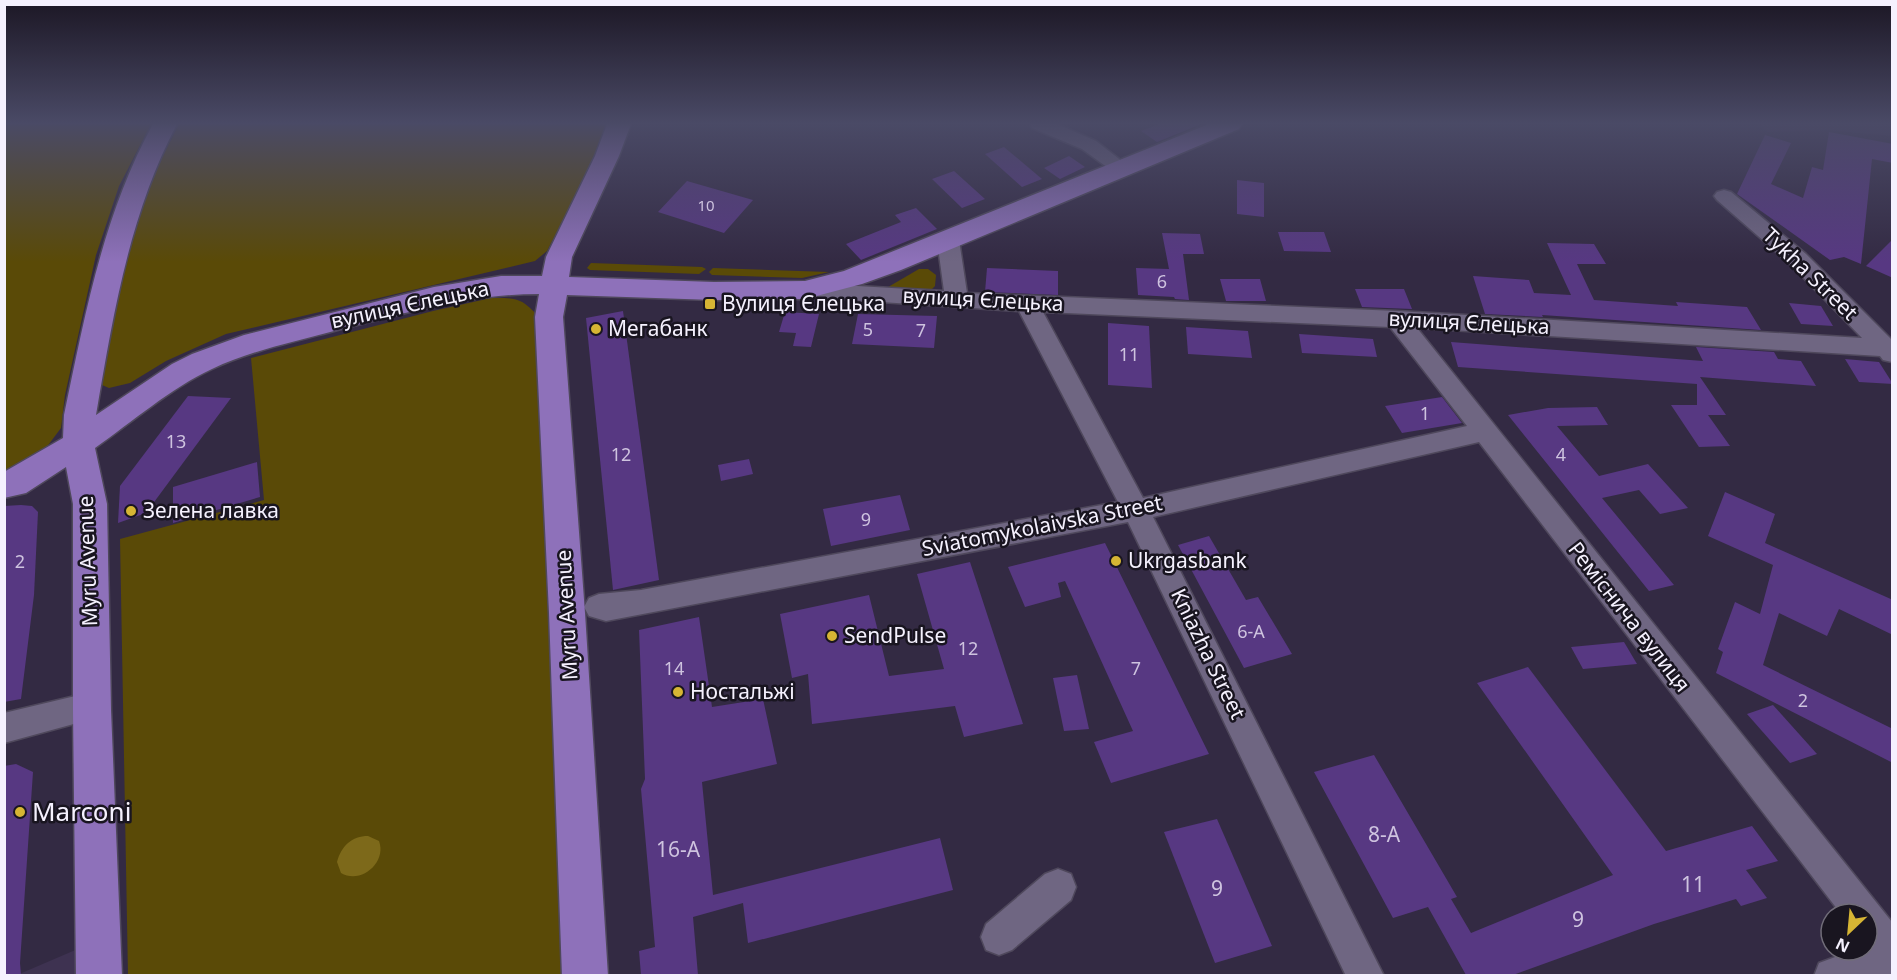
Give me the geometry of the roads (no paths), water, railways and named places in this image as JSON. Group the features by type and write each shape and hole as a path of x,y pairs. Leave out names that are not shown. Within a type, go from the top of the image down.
{"main road":[{"name":"Myru Avenue","path":"99,975 92,706 90,504 78,444 87,372 106,281 133,190 143,170"},
{"name":"Myru Avenue","path":"585,975 567,613 549,317 559,257 601,170"},
{"path":"805,290 852,278 1120,170"},
{"name":"вулиця Єлецька","path":"9,484 78,444 202,361 254,342 434,296 501,285 714,291 805,290"},
{"path":"87,372 92,390 101,395 117,397 160,387"},
{"path":"9,484 64,486 81,493 90,504"}],"street":[{"name":"Tykha Street","path":"1724,196 1798,259 1890,352"},
{"path":"948,240 957,300"},
{"name":"вулиця Єлецька","path":"805,290 1027,304 1396,319 1890,352"},
{"name":"Kniazha Street","path":"1027,304 1136,510 1366,975"},
{"name":"Реміснича вулиця","path":"1396,319 1854,902"},
{"name":"Sviatomykolaivska Street","path":"599,607 606,608 652,600 1136,510 1483,432"},
{"path":"4,728 92,706"},
{"path":"999,937 1058,887"},
{"path":"1879,934 1893,951"},
{"path":"1832,975 1893,956"}],"place":[{"name":"Вулиця Єлецька","path":"710,304"},
{"name":"Мегабанк","path":"596,329"},
{"name":"Зелена лавка","path":"131,511"},
{"name":"Ukrgasbank","path":"1116,561"},
{"name":"SendPulse","path":"832,636"},
{"name":"Ностальжі","path":"678,692"},
{"name":"Marconi","path":"20,812"}]}
